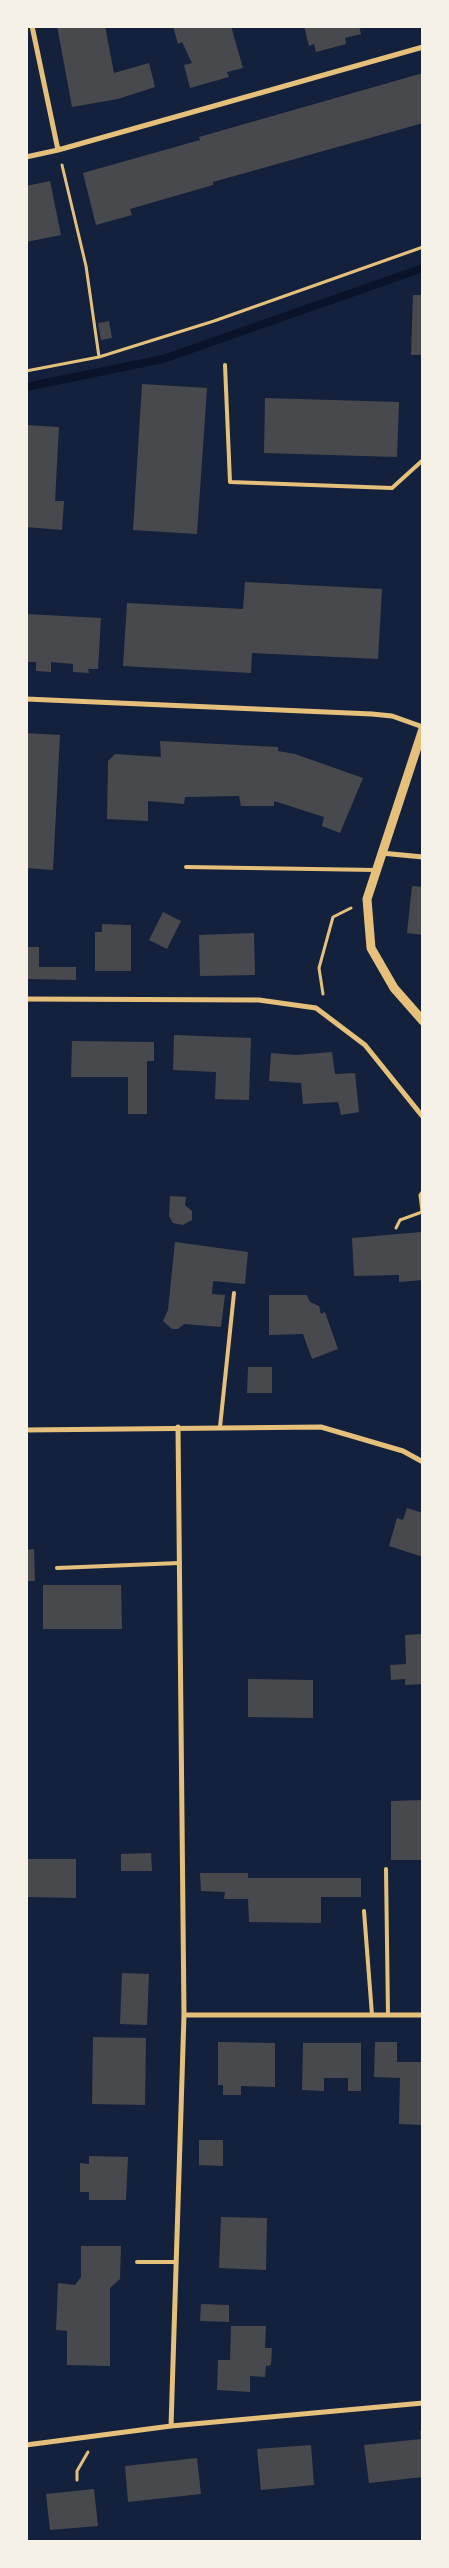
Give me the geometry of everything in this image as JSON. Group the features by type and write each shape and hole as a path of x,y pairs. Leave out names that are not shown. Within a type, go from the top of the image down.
{"street":[{"path":"32,26 58,150"},
{"path":"26,157 58,150 423,47"},
{"path":"26,698 372,714 392,716 423,728 367,899 371,948 394,988 423,1021"},
{"path":"381,852 423,857"},
{"path":"26,999 259,1000 316,1008 365,1046 423,1117"},
{"path":"171,2426 184,2015 178,1427"},
{"path":"26,1430 321,1427 403,1452 423,1462"},
{"path":"184,2015 423,2015"},
{"path":"26,2445 171,2426 423,2403"}],"lane":[{"path":"225,365 230,482 392,488 423,460"},
{"path":"186,867 376,870"},
{"path":"220,1427 234,1293"},
{"path":"57,1568 179,1563"},
{"path":"386,1869 388,2015"},
{"path":"364,1911 372,2015"},
{"path":"137,2262 176,2262"}],"path":[{"path":"58,150 86,266 99,357"},
{"path":"26,371 99,357 214,321 423,247"},
{"path":"324,1002 319,968 333,917"},
{"path":"396,1228 400,1220 422,1212 420,1195 423,1191"},
{"path":"78,2480 77,2471 96,2436"}],"building":[{"path":"57,26 105,26 114,73 149,63 155,87 118,99 72,107"},
{"path":"173,26 231,26 243,68 227,72 229,77 190,88 184,65 192,63 182,42 178,44"},
{"path":"304,26 359,26 361,34 345,38 346,44 316,52 314,44 309,46"},
{"path":"423,73 423,123 213,182 213,185 130,209 132,215 96,225 83,173 200,140 199,137"},
{"path":"50,181 61,235 26,242 26,186"},
{"path":"413,295 423,295 423,355 411,355"},
{"path":"109,321 112,338 101,340 98,323"},
{"path":"142,384 207,388 197,534 133,530"},
{"path":"265,398 399,402 397,457 264,453"},
{"path":"26,425 59,427 55,501 64,501 62,530 26,527"},
{"path":"245,582 382,589 378,659 252,653 251,673 123,666 127,603 243,609"},
{"path":"26,614 101,618 98,669 88,669 89,673 73,672 73,664 51,662 51,672 36,671 36,662 26,662"},
{"path":"26,733 60,735 53,870 26,868"},
{"path":"160,741 278,747 278,751 295,754 363,778 340,833 322,826 324,817 274,801 274,806 241,806 239,796 185,797 184,804 148,801 148,821 107,819 108,761 115,754 161,757"},
{"path":"412,886 423,887 423,935 407,933"},
{"path":"163,912 181,921 167,949 149,940"},
{"path":"102,924 131,925 131,971 95,971 95,932 102,932"},
{"path":"254,933 255,975 200,976 199,935"},
{"path":"26,947 39,947 39,967 76,967 76,980 26,979"},
{"path":"174,1035 251,1038 249,1100 215,1099 216,1072 173,1070"},
{"path":"72,1041 154,1042 154,1061 147,1061 147,1114 128,1114 128,1077 71,1077"},
{"path":"332,1052 335,1074 355,1073 359,1112 341,1115 338,1102 303,1104 301,1083 269,1081 271,1053 296,1055"},
{"path":"170,1196 186,1197 185,1205 192,1211 192,1220 183,1225 173,1223 169,1216"},
{"path":"421,1232 423,1280 399,1282 399,1275 354,1276 352,1238"},
{"path":"175,1242 248,1252 245,1284 213,1281 212,1294 225,1295 221,1327 184,1324 178,1329 172,1329 163,1321 168,1310"},
{"path":"269,1295 307,1295 310,1302 319,1306 321,1314 325,1312 338,1349 312,1359 303,1334 269,1335"},
{"path":"248,1367 272,1367 272,1393 247,1393"},
{"path":"407,1508 423,1513 423,1557 389,1546 397,1518 403,1520"},
{"path":"34,1549 35,1581 26,1581 26,1550"},
{"path":"43,1585 121,1585 122,1629 43,1629"},
{"path":"423,1634 423,1684 405,1685 405,1679 391,1680 390,1665 406,1664 405,1635"},
{"path":"248,1679 313,1680 313,1718 248,1717"},
{"path":"423,1800 423,1860 391,1860 391,1801"},
{"path":"151,1853 152,1871 121,1871 121,1854"},
{"path":"26,1859 76,1859 76,1898 26,1897"},
{"path":"200,1873 248,1873 248,1878 361,1878 361,1897 321,1897 321,1923 249,1922 248,1899 224,1899 225,1892 201,1891"},
{"path":"122,1973 149,1974 147,2025 120,2024"},
{"path":"93,2037 146,2038 145,2105 92,2104"},
{"path":"218,2042 275,2043 275,2087 241,2086 241,2095 223,2095 223,2085 218,2085"},
{"path":"375,2042 397,2042 397,2062 423,2062 423,2125 399,2124 400,2078 374,2077"},
{"path":"303,2043 361,2043 361,2091 348,2091 348,2078 324,2078 324,2091 302,2090"},
{"path":"199,2140 223,2140 223,2166 199,2165"},
{"path":"89,2156 128,2157 126,2200 89,2200 89,2192 80,2192 80,2163 89,2164"},
{"path":"221,2217 267,2218 266,2270 219,2268"},
{"path":"81,2246 121,2246 120,2279 110,2288 110,2366 67,2365 67,2331 56,2330 58,2283 75,2285 81,2277"},
{"path":"201,2304 229,2305 229,2322 200,2321"},
{"path":"231,2326 266,2326 265,2348 272,2348 271,2365 266,2366 265,2377 250,2376 250,2392 217,2390 218,2360 230,2360"},
{"path":"420,2431 423,2431 423,2477 369,2483 364,2445 421,2439"},
{"path":"311,2445 314,2485 261,2490 257,2449"},
{"path":"197,2458 201,2494 128,2502 125,2466"},
{"path":"94,2489 98,2526 50,2530 46,2494"}],"waterway":[{"path":"26,387 163,359 423,268"}]}
